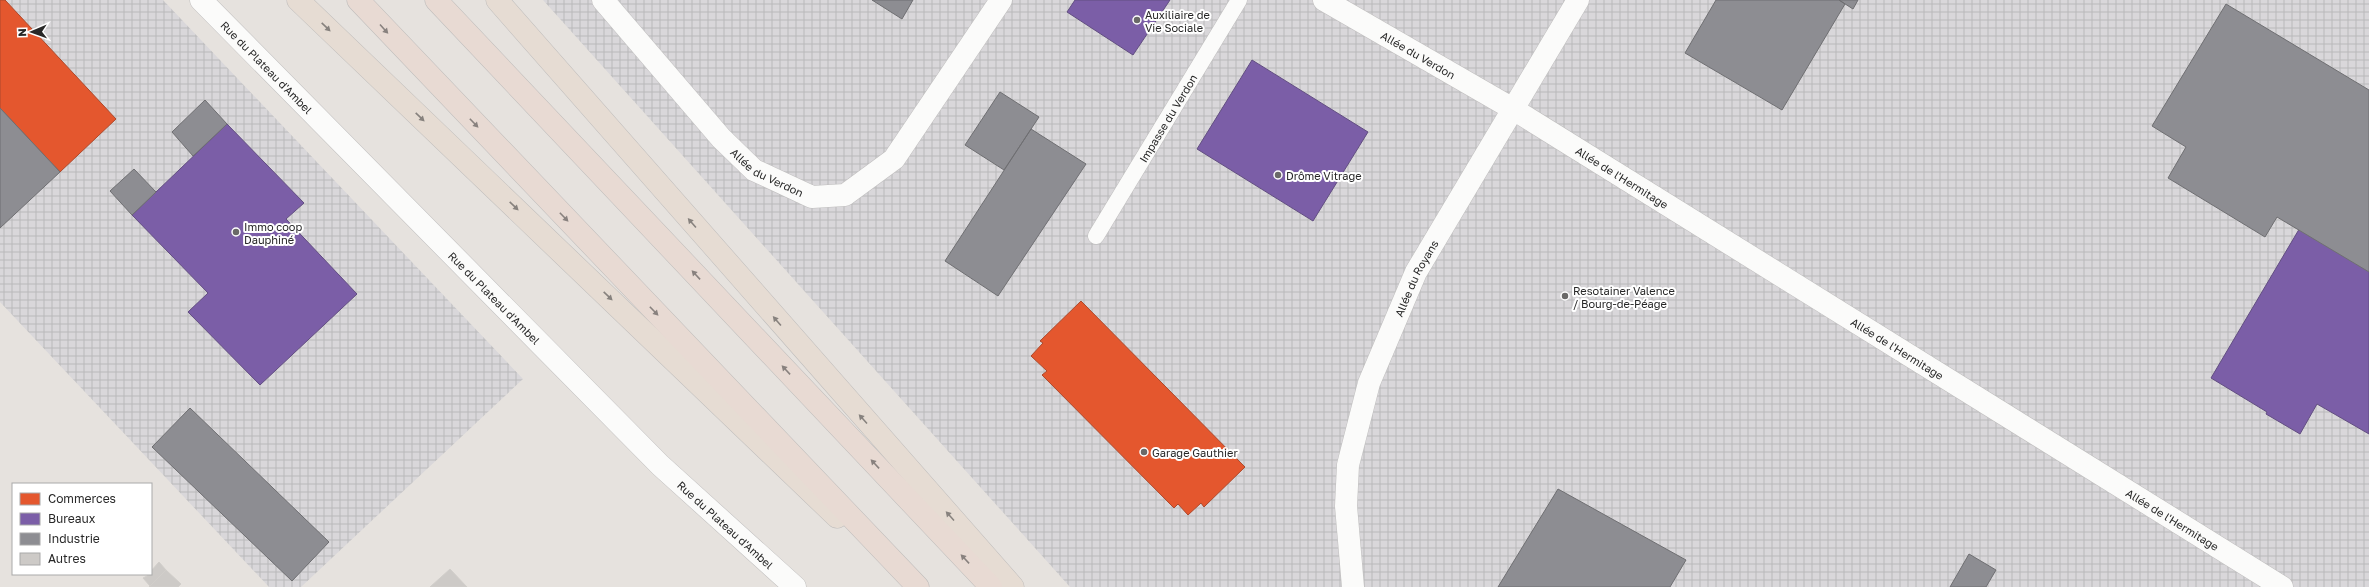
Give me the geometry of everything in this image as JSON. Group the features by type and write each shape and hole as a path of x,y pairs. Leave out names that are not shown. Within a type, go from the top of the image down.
{"highway":[{"path":"298,0 911,587"},
{"path":"358,0 918,587"},
{"path":"436,0 991,587"},
{"path":"497,0 1013,587"}],"street":[{"name":"Rue du Plateau d'Ambel","path":"201,0 660,466 795,587"},
{"name":"Allée du Verdon","path":"603,0 721,138 754,170 812,197 845,195 894,159 1001,0"},
{"name":"Allée du Verdon","path":"1324,0 1513,109"},
{"name":"Allée du Royans","path":"1353,587 1346,506 1348,465 1369,383 1416,272 1578,0"},
{"name":"Allée de l'Hermitage","path":"1513,109 2282,587"}],"lane":[{"name":"Impasse du Verdon","path":"1096,236 1239,0"}],"shaded area":[{"path":"0,0 163,0 523,379 301,587 269,587 0,302"},
{"path":"543,0 2369,0 2369,587 1070,587"}],"building: Commerces":[{"path":"0,0 5,0 116,119 60,172 0,108"},
{"path":"1081,301 1245,467 1204,507 1201,503 1188,515 1178,504 1174,508 1042,375 1047,371 1031,356 1043,343 1040,341"}],"building: Bureaux":[{"path":"1075,0 1170,0 1133,55 1067,12"},
{"path":"1252,60 1368,132 1313,221 1197,149"},
{"path":"227,124 304,203 286,219 357,294 260,385 188,312 208,293 132,215"},
{"path":"2301,226 2369,270 2369,434 2317,404 2300,434 2211,378"}],"building: Industrie":[{"path":"872,0 913,0 902,19"},
{"path":"1716,0 1839,0 1845,4 1782,110 1685,53"},
{"path":"1839,0 1858,0 1853,9"},
{"path":"2226,4 2369,90 2369,272 2277,217 2265,237 2168,178 2186,147 2152,126"},
{"path":"1000,92 1039,117 1004,170 965,145"},
{"path":"205,100 227,124 193,156 172,132"},
{"path":"0,108 60,172 0,228"},
{"path":"1031,129 1086,164 998,296 945,261"},
{"path":"134,169 156,192 132,215 110,191"},
{"path":"190,408 329,542 292,581 152,447"},
{"path":"1558,489 1686,560 1670,587 1498,587"},
{"path":"1969,554 1996,570 1986,587 1950,587"}],"building: Autres":[{"path":"159,562 166,570 150,586 143,578 152,575 152,570"},
{"path":"450,569 467,587 430,587"},
{"path":"166,570 181,584 178,587 149,587"}],"place":[{"name":"Auxiliaire de Vie Sociale","path":"1137,20"},
{"name":"Drôme Vitrage","path":"1278,175"},
{"name":"Immo coop Dauphiné","path":"236,232"},
{"name":"Resotainer Valence / Bourg-de-Péage","path":"1565,296"},
{"name":"Garage Gauthier","path":"1144,452"}]}
